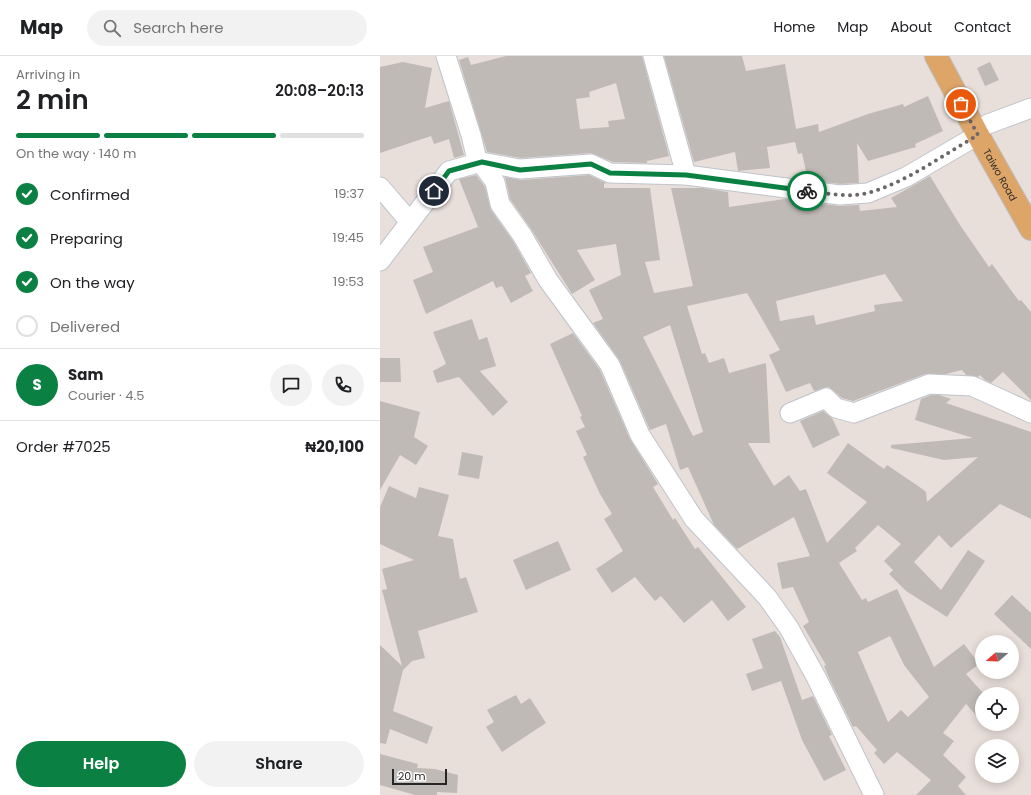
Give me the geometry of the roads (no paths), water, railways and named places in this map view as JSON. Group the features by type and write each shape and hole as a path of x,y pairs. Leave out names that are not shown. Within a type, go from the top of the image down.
{"main road":[{"name":"Taiwo Road","path":"936,56 982,130 1031,202"},
{"name":"Taiwo Road","path":"951,56 982,130 1031,229"}],"street":[{"path":"446,56 471,135 476,156 482,162 495,182 500,204 522,235 548,280 610,365 640,435 694,519 767,597 789,628 816,677 874,795"},
{"path":"653,56 686,175"},
{"path":"380,261 449,171 482,162 520,170 591,164 610,173 686,175 832,194 868,193 906,177 982,130 1031,108"},
{"path":"380,187 410,222"},
{"path":"790,413 826,398 836,408 854,413 929,384 972,386 1031,412"}]}
